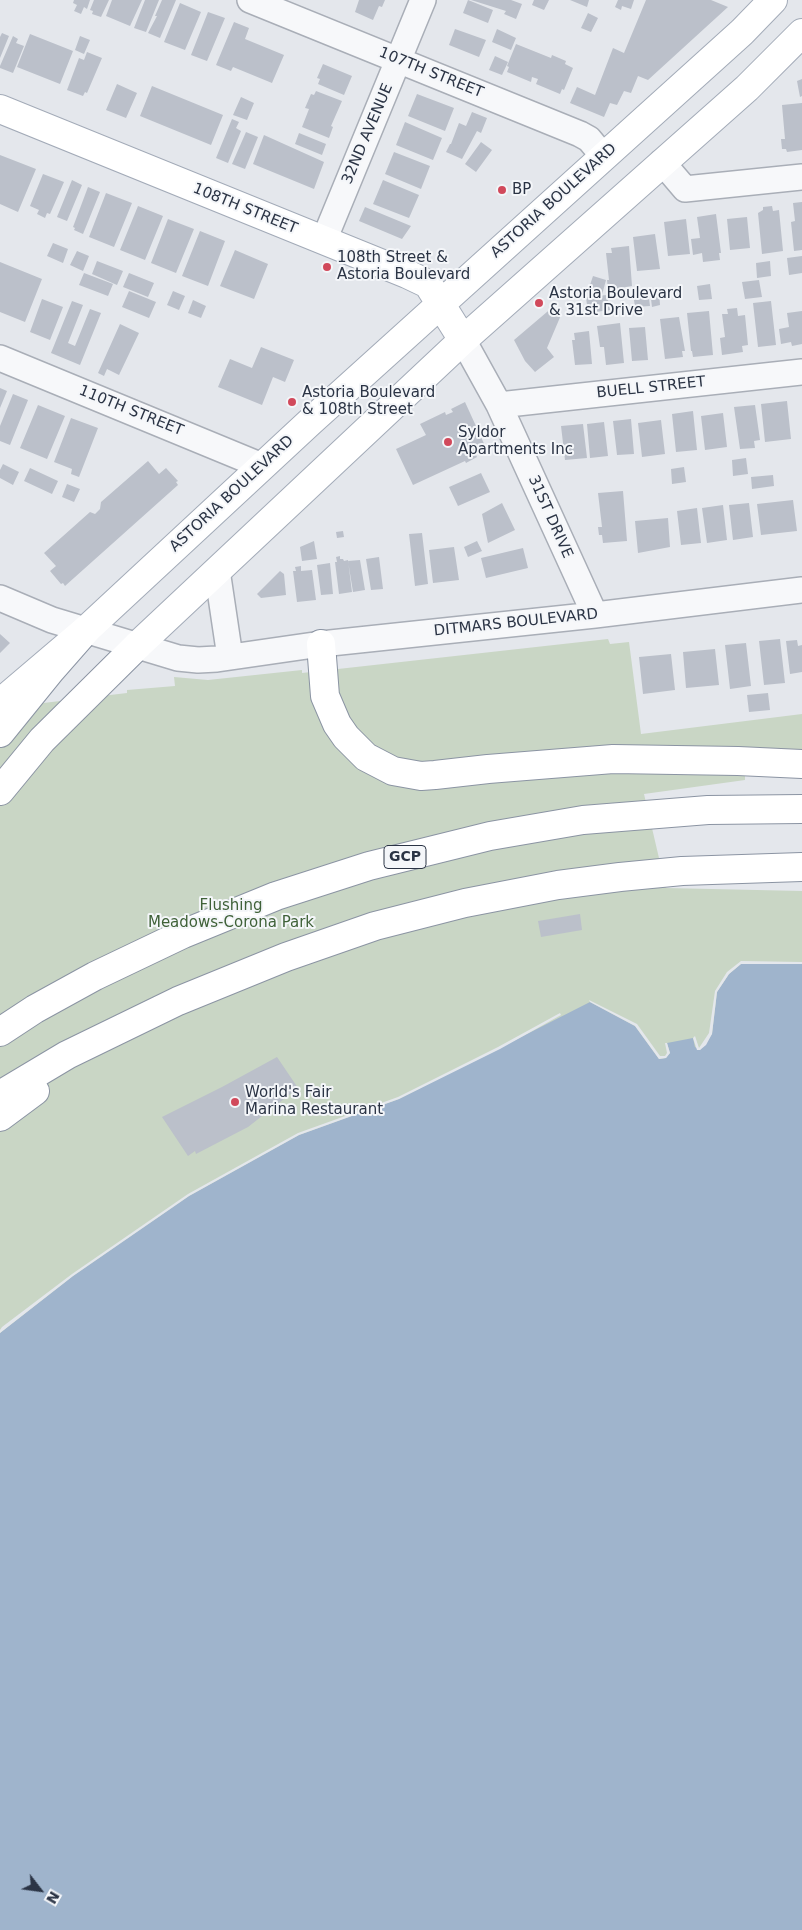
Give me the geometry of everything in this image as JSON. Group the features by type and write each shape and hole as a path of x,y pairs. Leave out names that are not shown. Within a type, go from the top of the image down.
{"main road":[{"name":"ASTORIA BOULEVARD","path":"0,703 88,629 262,466 742,32 770,1"},
{"path":"0,791 47,734 217,570 463,340 753,82 802,33"},
{"name":"108TH STREET","path":"0,109 408,274 428,284 463,340"},
{"path":"0,733 46,676 88,629"},
{"path":"321,644 325,696 337,724 346,737 366,757 394,771 421,776 435,776 488,769 612,759 802,764"},
{"name":"GCP","path":"0,1032 35,1009 117,965 215,921 307,885 391,860 498,835 583,820 708,810 802,809"},
{"path":"0,1095 67,1055 204,989 286,957 376,926 465,903 534,889 650,874 802,867"},
{"path":"0,1117 66,1071 126,1034 198,996 286,957"},
{"path":"0,1026 35,1009"}],"street":[{"name":"107TH STREET","path":"250,0 589,138 604,157"},
{"name":"32ND AVENUE","path":"324,240 423,0"},
{"path":"662,162 685,190 802,177"},
{"name":"31ST DRIVE","path":"463,340 499,405 595,615"},
{"name":"110TH STREET","path":"0,358 262,466"},
{"name":"BUELL STREET","path":"499,405 802,372"},
{"path":"217,570 230,657"},
{"name":"DITMARS BOULEVARD","path":"0,598 52,620 88,629 178,658 189,659 230,657 321,644 595,615 802,590"}],"green space":[{"name":"Flushing Meadows-Corona Park","path":"608,639 610,644 629,642 641,734 802,714 802,756 745,775 745,780 644,794 666,888 802,891 802,1088 0,1392 0,717 10,707 127,693 127,690 175,686 174,677 208,680 302,670 302,673"}],"water":[{"path":"741,964 802,964 802,1930 0,1930 0,1333 73,1276 189,1196 299,1135 399,1099 590,1002 635,1026 659,1059 666,1058 670,1053 667,1043 693,1038 695,1047 700,1050 712,1034 717,992 729,974"}],"pier":[{"path":"741,961 802,962 802,964 741,964 729,974 717,992 712,1034 706,1045 697,1050 693,1038 695,1036 699,1048 709,1033 715,991 727,972"},
{"path":"589,1000 637,1024 660,1056 665,1056 667,1053 665,1043 667,1043 670,1053 666,1058 659,1059 635,1026"},
{"path":"560,1013 561,1015 500,1049 399,1099 299,1135 189,1196 73,1276 0,1333 2,1327 72,1274 188,1194 298,1133 398,1097 498,1047"}],"building":[{"path":"74,0 90,0 87,9 84,7 81,14 74,11 77,5 73,3"},
{"path":"94,0 109,0 101,17 92,14 93,11 90,10"},
{"path":"112,0 142,0 130,26 106,16"},
{"path":"145,0 159,0 146,32 134,28"},
{"path":"162,0 176,0 160,38 148,33 157,16 155,16"},
{"path":"359,0 385,0 382,7 379,6 373,20 355,12"},
{"path":"468,0 493,10 488,23 463,13"},
{"path":"471,0 511,0 522,4 516,19 504,14 506,11"},
{"path":"534,0 549,0 544,10 532,5"},
{"path":"570,0 589,0 587,7"},
{"path":"618,0 634,0 631,9 622,6 621,10 615,7"},
{"path":"646,0 711,0 728,7 648,80 638,76 631,93 624,91 617,105 610,103 604,117 570,103 577,87 595,95 613,48 624,53"},
{"path":"180,3 201,12 185,50 164,42"},
{"path":"208,12 225,18 207,61 191,55"},
{"path":"588,13 598,18 591,32 581,28"},
{"path":"234,22 249,28 245,39 284,55 272,83 233,67 231,71 216,65"},
{"path":"455,29 486,40 479,57 449,45"},
{"path":"497,29 516,38 511,50 492,42"},
{"path":"2,33 9,36 0,58 0,37"},
{"path":"30,34 73,51 60,84 17,67"},
{"path":"13,36 18,39 16,43 24,46 13,73 0,68 0,66"},
{"path":"80,36 90,40 84,54 75,50"},
{"path":"516,44 551,58 552,55 566,61 565,64 573,68 564,90 562,89 560,94 536,84 538,79 532,77 531,82 507,72 509,67 507,66"},
{"path":"87,52 102,58 87,93 85,92 83,96 67,90 79,58 84,60"},
{"path":"495,56 508,62 502,75 489,70"},
{"path":"323,64 352,76 344,95 318,84 320,79 317,78"},
{"path":"802,79 802,96 800,97 797,81"},
{"path":"117,84 137,93 126,118 106,110"},
{"path":"152,86 223,115 211,145 140,116"},
{"path":"316,91 342,101 331,126 333,127 329,138 302,127 309,109 305,108 311,94 314,95"},
{"path":"417,94 454,108 445,131 408,116"},
{"path":"241,97 254,103 247,120 233,115"},
{"path":"802,103 802,150 787,152 786,149 782,149 781,139 785,139 782,105"},
{"path":"472,112 487,118 481,133 477,131 462,159 446,152 459,123 466,126"},
{"path":"232,119 239,122 236,128 241,131 228,163 216,158"},
{"path":"405,122 442,138 433,160 396,145"},
{"path":"246,132 258,137 245,169 232,164"},
{"path":"299,133 326,144 322,155 295,144"},
{"path":"264,135 324,162 314,189 253,164"},
{"path":"481,142 492,150 476,172 465,164"},
{"path":"394,152 430,166 421,189 385,174"},
{"path":"0,155 36,169 18,212 0,204"},
{"path":"43,174 64,182 50,214 47,213 45,218 37,214 39,210 30,206"},
{"path":"72,180 82,185 67,221 57,217"},
{"path":"383,180 419,195 409,218 373,204"},
{"path":"88,187 100,192 83,234 74,230 75,228 73,227"},
{"path":"106,193 132,203 114,247 89,237"},
{"path":"802,202 802,250 794,251 791,222 795,221 793,203"},
{"path":"138,206 163,216 145,260 120,250"},
{"path":"772,206 773,211 779,210 783,251 762,254 758,213 763,210 763,207"},
{"path":"365,207 411,226 402,239 359,221"},
{"path":"716,214 721,253 719,253 720,260 703,262 702,253 693,255 691,239 700,238 697,217"},
{"path":"747,217 750,248 730,250 727,219"},
{"path":"168,219 194,229 176,273 151,263"},
{"path":"686,219 690,254 668,256 664,222"},
{"path":"200,231 225,241 208,286 182,276"},
{"path":"655,234 660,269 637,271 633,237"},
{"path":"53,243 68,249 63,263 47,256"},
{"path":"629,246 632,286 608,290 607,280 609,280 606,253 612,253 611,248"},
{"path":"235,250 268,264 254,299 220,286"},
{"path":"77,251 89,256 83,271 70,265"},
{"path":"802,256 802,273 789,275 787,258"},
{"path":"97,261 123,271 117,285 92,274"},
{"path":"770,261 771,276 757,278 756,263"},
{"path":"0,262 42,279 25,322 0,312"},
{"path":"84,273 113,284 108,296 79,285"},
{"path":"129,273 154,283 148,297 123,287"},
{"path":"593,276 606,280 602,295 588,291"},
{"path":"759,280 762,297 745,299 742,282"},
{"path":"710,284 712,299 699,300 697,286"},
{"path":"659,290 660,305 652,307 650,291"},
{"path":"129,291 156,302 149,318 122,307"},
{"path":"173,291 185,296 179,310 167,305"},
{"path":"648,291 650,306 635,307 633,293"},
{"path":"607,295 610,310 588,313 586,297"},
{"path":"42,299 63,307 50,340 30,332"},
{"path":"193,300 206,306 201,318 188,313"},
{"path":"72,301 83,305 68,343 75,346 90,309 101,313 80,365 51,353"},
{"path":"771,301 776,345 758,347 753,303"},
{"path":"554,306 561,315 547,348 554,357 535,372 525,361 514,340"},
{"path":"737,308 738,316 745,315 748,345 742,346 743,352 722,355 720,338 725,337 722,314 728,314 727,309"},
{"path":"709,311 713,355 693,357 687,313"},
{"path":"802,311 802,344 792,346 791,342 781,344 779,329 789,327 787,313"},
{"path":"679,317 685,351 682,351 683,357 665,359 660,319"},
{"path":"620,323 624,363 606,365 604,347 600,347 597,326"},
{"path":"120,324 139,333 119,375 107,369 104,376 98,373"},
{"path":"645,327 648,360 632,361 629,328"},
{"path":"589,331 592,364 575,365 572,340 575,340 574,333"},
{"path":"261,347 294,360 285,382 273,377 262,405 218,387 230,359 252,368"},
{"path":"0,388 7,391 0,408"},
{"path":"13,394 28,400 10,445 0,441 0,426"},
{"path":"787,401 791,439 765,442 761,404"},
{"name":"Syldor Apartments Inc","path":"465,402 486,448 475,453 477,457 466,463 465,461 413,485 396,449 426,435 420,424 445,412 446,415 453,412 451,409"},
{"path":"38,405 65,416 47,459 20,448"},
{"path":"755,405 760,440 754,441 755,448 740,449 734,407"},
{"path":"693,411 697,450 676,452 672,414"},
{"path":"723,413 727,447 705,450 701,416"},
{"path":"71,418 98,428 79,477 71,474 72,469 54,462"},
{"path":"631,419 634,454 617,455 613,421"},
{"path":"661,420 665,454 642,457 638,423"},
{"path":"604,422 608,456 590,458 587,424"},
{"path":"583,424 587,458 565,460 561,426"},
{"path":"746,458 748,474 733,476 732,460"},
{"path":"148,461 159,474 166,468 178,481 176,482 178,485 65,586 63,583 61,584 50,571 56,566 44,553 90,512 95,514 100,509 101,502"},
{"path":"3,464 19,472 13,485 0,478 0,470"},
{"path":"684,467 686,482 672,484 671,469"},
{"path":"30,468 58,481 52,494 24,481"},
{"path":"481,473 490,492 458,506 449,487"},
{"path":"773,475 774,486 752,489 751,477"},
{"path":"67,484 80,489 74,502 62,497"},
{"path":"623,491 627,541 603,543 598,527 602,527 598,493"},
{"path":"793,500 797,531 761,535 757,504"},
{"path":"502,503 515,530 488,543 482,514"},
{"path":"749,503 753,537 733,540 729,505"},
{"path":"723,505 727,540 707,543 702,508"},
{"path":"697,508 701,543 681,545 677,511"},
{"path":"668,518 670,547 638,553 635,521"},
{"path":"343,531 344,537 337,538 336,532"},
{"path":"422,533 428,584 415,586 409,534"},
{"path":"314,541 317,559 302,561 300,547"},
{"path":"477,541 482,551 468,557 464,547"},
{"path":"454,547 459,580 433,583 429,550"},
{"path":"523,548 528,568 486,578 481,558"},
{"path":"340,556 340,559 344,561 348,560 352,592 339,594 335,562 337,562 336,557"},
{"path":"379,557 383,589 371,590 366,559"},
{"path":"360,560 365,590 353,592 348,561"},
{"path":"330,563 333,594 321,595 317,565"},
{"path":"301,566 301,571 312,570 316,600 297,602 293,571 296,571 295,567"},
{"path":"280,571 284,574 286,595 261,598 257,594"},
{"path":"0,634 10,643 0,653"},
{"path":"780,639 785,683 764,685 759,641"},
{"path":"797,640 798,646 802,645 802,672 790,674 786,641"},
{"path":"746,643 751,686 730,689 725,645"},
{"path":"715,649 719,685 686,688 683,652"},
{"path":"671,654 675,690 643,694 639,657"},
{"path":"768,693 770,710 749,712 747,695"},
{"path":"580,914 582,930 541,937 538,921"},
{"name":"World's Fair Marina Restaurant","path":"277,1057 298,1088 248,1127 196,1154 195,1151 188,1156 162,1117"}],"place":[{"name":"BP","path":"502,190"},
{"name":"108th Street & Astoria Boulevard","path":"327,267"},
{"name":"Astoria Boulevard & 31st Drive","path":"539,303"},
{"name":"Astoria Boulevard & 108th Street","path":"292,402"},
{"name":"Syldor Apartments Inc","path":"448,442"},
{"name":"World's Fair Marina Restaurant","path":"235,1102"}]}
